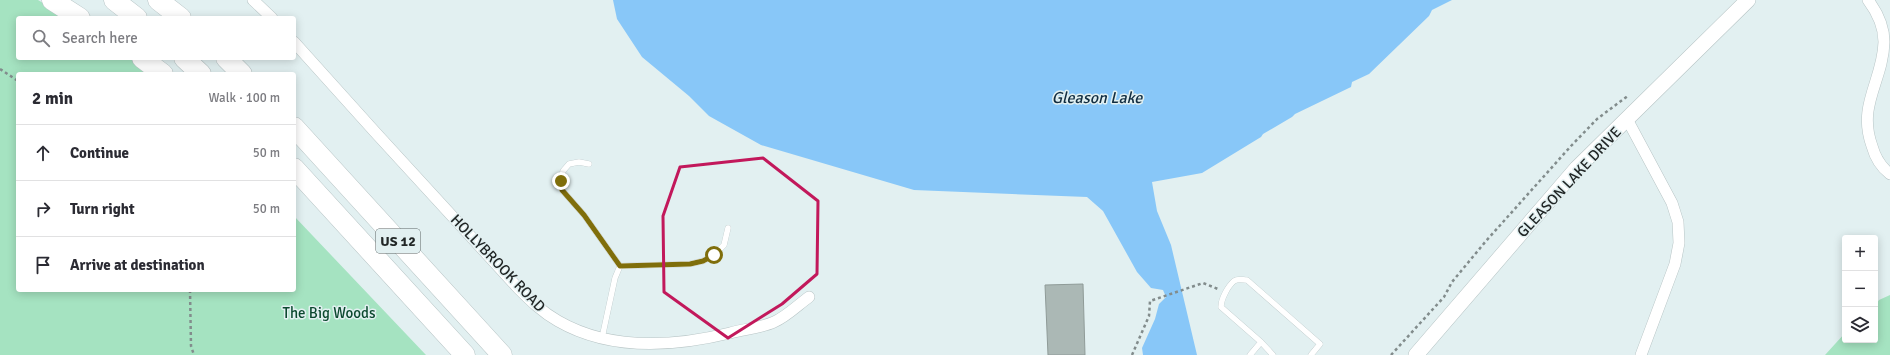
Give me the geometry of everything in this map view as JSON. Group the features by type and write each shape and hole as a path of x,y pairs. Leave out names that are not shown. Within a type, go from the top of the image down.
{"highway":[{"path":"52,0 77,16"},
{"path":"67,0 87,16"},
{"path":"114,0 134,16"},
{"path":"158,0 178,16"},
{"path":"145,60 160,72"},
{"path":"186,60 199,72"},
{"path":"228,60 240,72"},
{"name":"US 12","path":"296,129 502,355"},
{"name":"US 12","path":"296,170 465,355"},
{"path":"296,182 330,208"}],"main road":[{"name":"GLEASON LAKE DRIVE","path":"1416,355 1577,168 1748,0"}],"street":[{"path":"253,0 270,16"},
{"path":"1868,0 1881,24 1884,42 1881,60 1866,116 1868,135 1874,152 1884,169 1890,174"},
{"name":"HOLLYBROOK ROAD","path":"296,44 518,288 539,308 558,321 581,332 602,339 641,344 667,343 706,339 774,322 809,297"},
{"path":"1627,119 1672,203 1678,222 1679,243 1675,264 1641,355"}],"lane":[{"path":"589,164 579,162 570,164 563,171 561,181 562,190 584,215 620,266"},
{"path":"620,266 690,264 703,261 714,255 724,245 728,228"},
{"path":"602,339 615,278 620,266"},
{"path":"1273,355 1261,342 1220,307 1226,293 1234,281 1240,279 1247,280 1320,344 1311,355"},
{"path":"1250,355 1261,342"}],"path":[{"path":"0,69 16,80"},
{"path":"1132,355 1149,316 1150,301 1202,283 1212,285 1226,293"},
{"path":"190,292 191,346 194,355"}],"highlighted area":[{"path":"763,158 818,201 817,274 782,304 728,338 664,292 663,216 680,167"}],"green space":[{"name":"The Big Woods","path":"0,0 38,0 65,16 16,16 16,60 134,60 149,72 16,72 16,292 296,292 296,218 426,355 0,355"},
{"path":"1890,295 1890,355 1825,355 1842,336 1842,343 1878,343 1879,300"}],"water":[{"name":"Gleason Lake","path":"613,0 1452,0 1432,10 1429,16 1369,74 1352,82 1351,87 1295,114 1263,134 1261,137 1202,173 1152,182 1157,211 1171,245 1197,355 1143,355 1142,348 1155,319 1159,304 1166,297 1163,290 1151,288 1137,272 1103,211 1087,197 914,190 761,145 709,116 689,96 642,57 617,19"}],"building":[{"path":"1083,284 1085,355 1048,355 1045,285"}],"route":[{"path":"561,181 562,190 584,215 620,266 676,263 690,264 703,261 714,255"}]}
